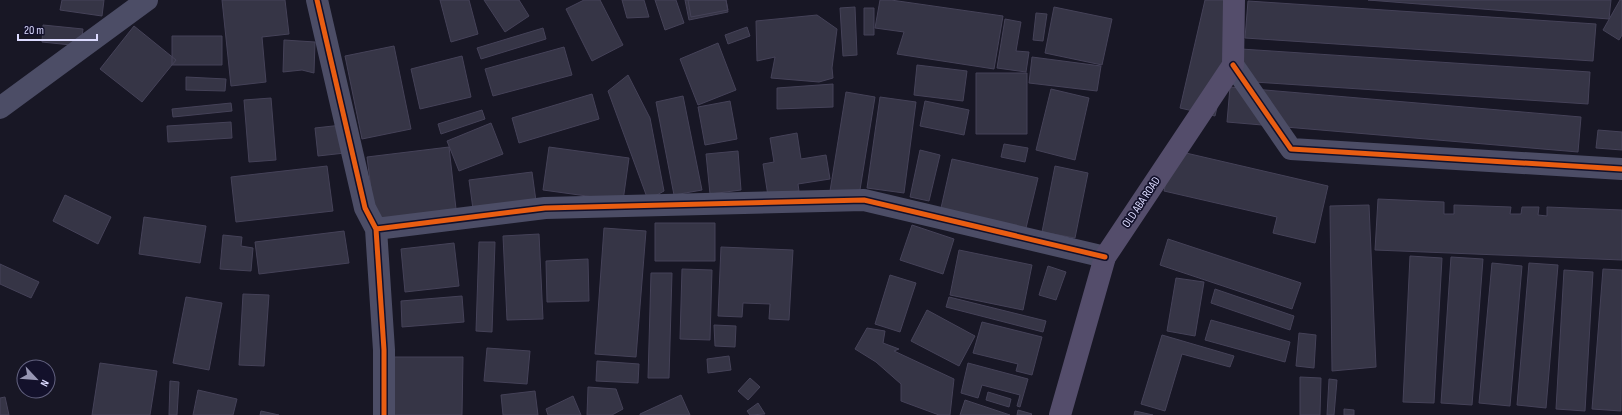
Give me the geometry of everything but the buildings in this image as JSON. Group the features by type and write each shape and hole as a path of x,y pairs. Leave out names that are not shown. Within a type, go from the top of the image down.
{"main road":[{"path":"1233,65 1234,0"},
{"name":"OLD ABA ROAD","path":"1060,415 1105,257 1233,65"}],"street":[{"path":"0,108 147,0"},
{"path":"317,0 365,208 376,229 384,350 384,415"},
{"path":"1233,65 1291,149 1622,169"},
{"path":"376,229 545,208 864,200 1105,257"}],"cycle path":[{"path":"317,0 365,208 376,229 384,350 384,415"},
{"path":"1233,65 1291,149 1622,169"},
{"path":"376,229 545,208 864,200 1105,257"}]}
